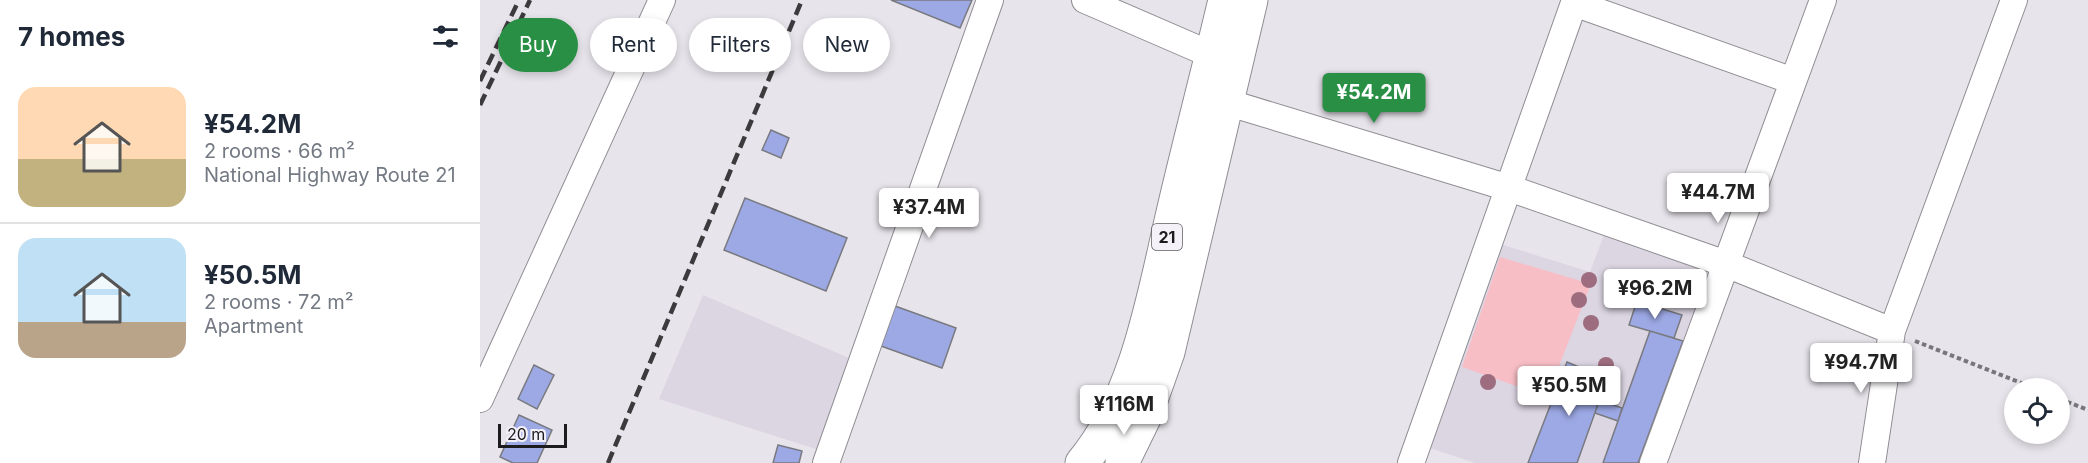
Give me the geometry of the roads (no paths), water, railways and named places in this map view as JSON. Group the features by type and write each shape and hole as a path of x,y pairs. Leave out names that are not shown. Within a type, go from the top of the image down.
{"highway":[{"name":"21","path":"1082,463 1110,424 1127,385 1151,304 1224,0"},
{"name":"21","path":"1122,463 1146,414 1168,352 1251,0"}],"street":[{"path":"480,399 662,0"},
{"path":"826,463 990,0"},
{"path":"1085,0 1212,55"},
{"path":"1653,463 1823,0"},
{"path":"1872,463 1892,331 2014,0"},
{"path":"1411,463 1574,3 1793,81"},
{"path":"1226,102 1509,188 1726,264 1892,331"},
{"path":"1139,463 1146,437 1146,414"}],"railway":[{"path":"480,81 519,0"},
{"path":"480,105 530,0"},
{"path":"608,463 802,0"}]}
